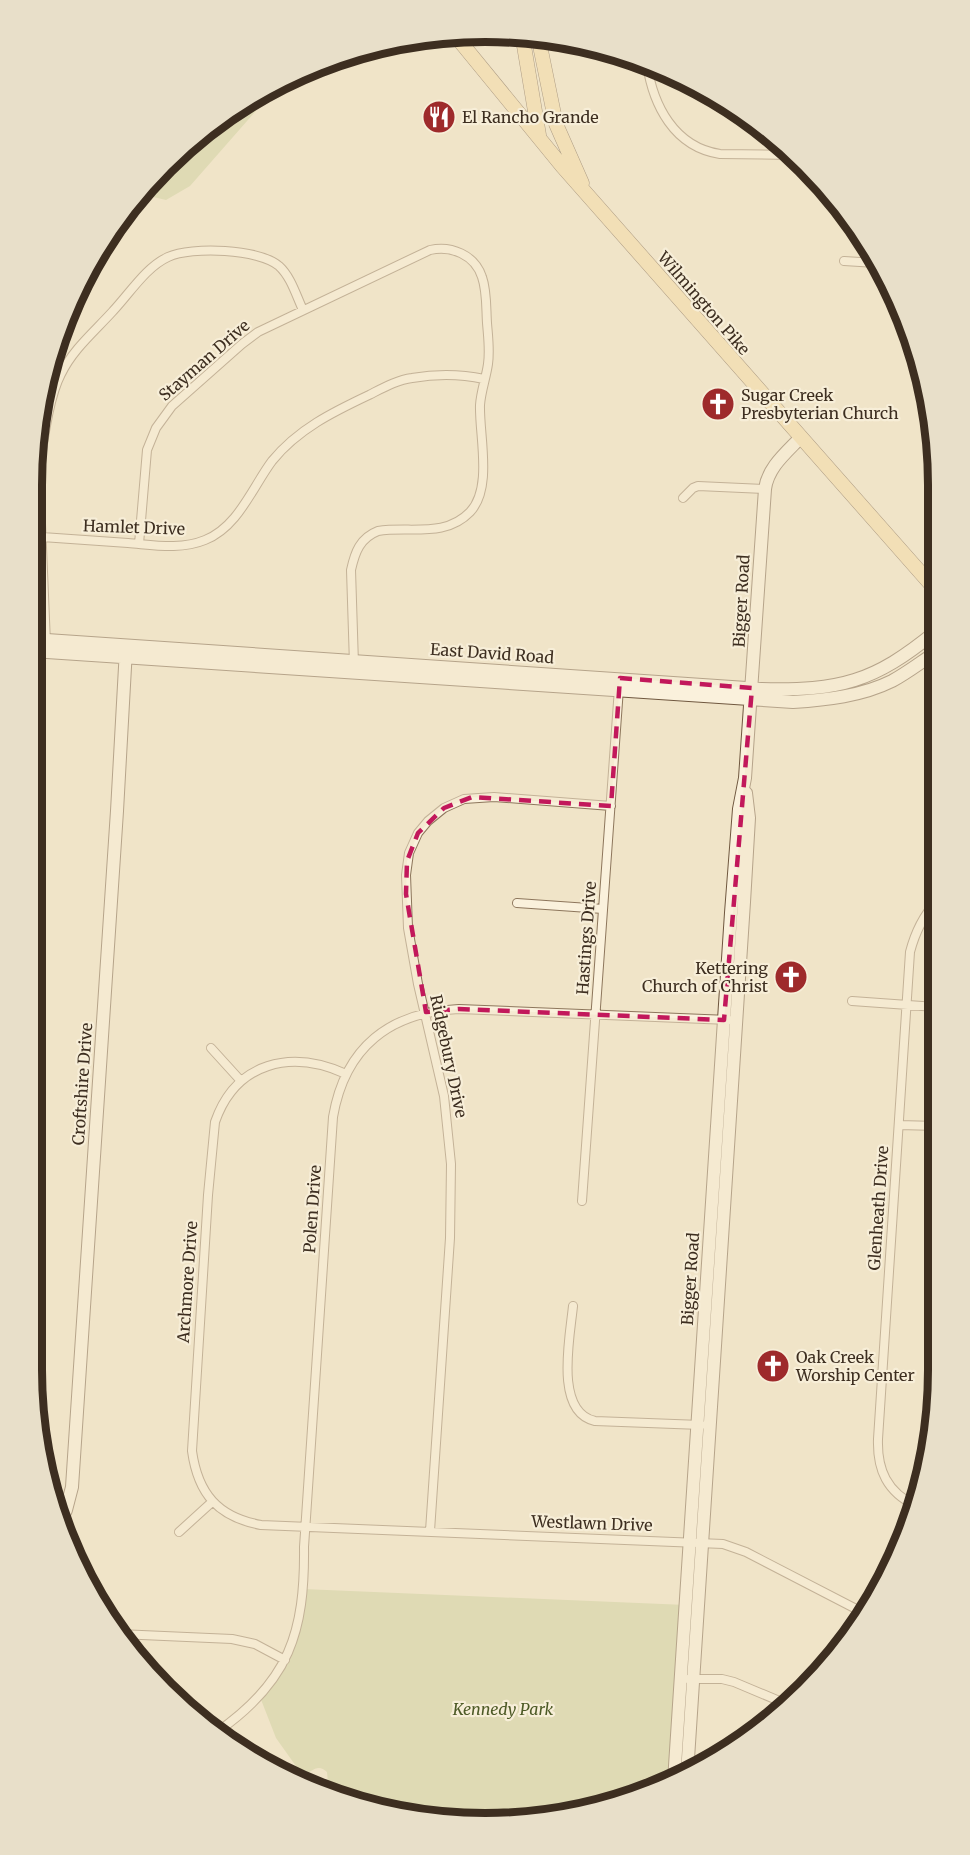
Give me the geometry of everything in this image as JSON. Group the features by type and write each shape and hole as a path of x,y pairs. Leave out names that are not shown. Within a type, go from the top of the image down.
{"main road":[{"name":"Wilmington Pike","path":"461,43 588,196 928,581"},
{"path":"524,44 539,138"},
{"path":"540,46 550,103 560,134 588,196"},
{"path":"534,105 550,103"}],"street":[{"path":"649,74 656,101 673,127 693,145 720,154 780,155"},
{"name":"Stayman Drive","path":"139,544 147,450 156,428 165,414 242,344 268,326 430,250 452,250 463,254 474,263 483,280 489,354 484,379"},
{"path":"45,436 59,376 78,348 150,270 168,257 183,253 217,252 261,256 273,261 285,272 303,310"},
{"path":"844,261 868,263"},
{"name":"Hamlet Drive","path":"42,537 184,546 207,539 235,518 275,459 298,435 332,412 394,383 412,378 459,375 484,379"},
{"path":"354,667 351,570 354,558 362,542 378,531 433,529 453,524 471,511 479,498 483,471 480,407 484,379"},
{"name":"Bigger Road","path":"697,1543 697,1425 748,818 745,780 765,489 766,479 772,467 801,437"},
{"path":"683,498 698,486 765,489"},
{"path":"42,537 46,646"},
{"name":"East David Road","path":"752,694 810,689 851,682 895,663 928,637"},
{"name":"East David Road","path":"42,644 125,652 752,694 813,701 856,693 891,681 928,657"},
{"name":"East David Road","path":"42,647 46,646"},
{"name":"Croftshire Drive","path":"66,1511 72,1487 117,811 125,652"},
{"name":"Hastings Drive","path":"582,1201 620,685"},
{"name":"Ridgebury Drive","path":"430,1531 450,1238 452,1164 444,1096 418,984 408,928 406,875 409,853 412,843 428,821 455,802 479,796 611,806"},
{"path":"517,903 603,909"},
{"name":"Glenheath Drive","path":"908,1501 897,1495 885,1481 878,1450 906,1005 912,943 928,912"},
{"path":"852,1001 928,1006"},
{"name":"Polen Drive","path":"224,1727 254,1704 277,1674 295,1637 302,1609 333,1117 339,1089 360,1052 386,1029 408,1017 426,1012 459,1009 730,1020"},
{"name":"Bigger Road","path":"687,1764 688,1679 697,1543 710,1425 730,1020"},
{"path":"211,1048 241,1081"},
{"name":"Archmore Drive","path":"306,1527 250,1523 229,1514 212,1502 196,1473 192,1451 208,1195 215,1122 228,1096 241,1081 259,1069 293,1061 317,1063 346,1074"},
{"path":"899,1125 928,1126"},
{"path":"573,1306 568,1384 572,1400 580,1413 595,1421 710,1425"},
{"path":"179,1532 212,1502"},
{"name":"Westlawn Drive","path":"306,1527 723,1544 736,1548 857,1610"},
{"path":"130,1634 232,1639 255,1644 285,1660"},
{"path":"688,1679 722,1679 780,1700"},
{"name":"Bigger Road","path":"676,1770 688,1679"}],"highlighted area":[{"path":"620,678 752,688 724,1020 459,1009 426,1012 406,894 407,861 418,833 444,808 472,797 611,806"}],"green space":[{"path":"265,101 190,186 166,200 149,196 193,152 215,134"},
{"name":"Kennedy Park","path":"303,1589 686,1605 675,1770 600,1798 514,1812 456,1812 370,1798 328,1784 327,1772 324,1769 318,1768 305,1774 300,1772 276,1738 260,1697 285,1660"}],"place":[{"name":"El Rancho Grande","path":"439,117"},
{"name":"Sugar Creek Presbyterian Church","path":"718,404"},
{"name":"Kettering Church of Christ","path":"791,977"},
{"name":"Oak Creek Worship Center","path":"773,1366"}]}
